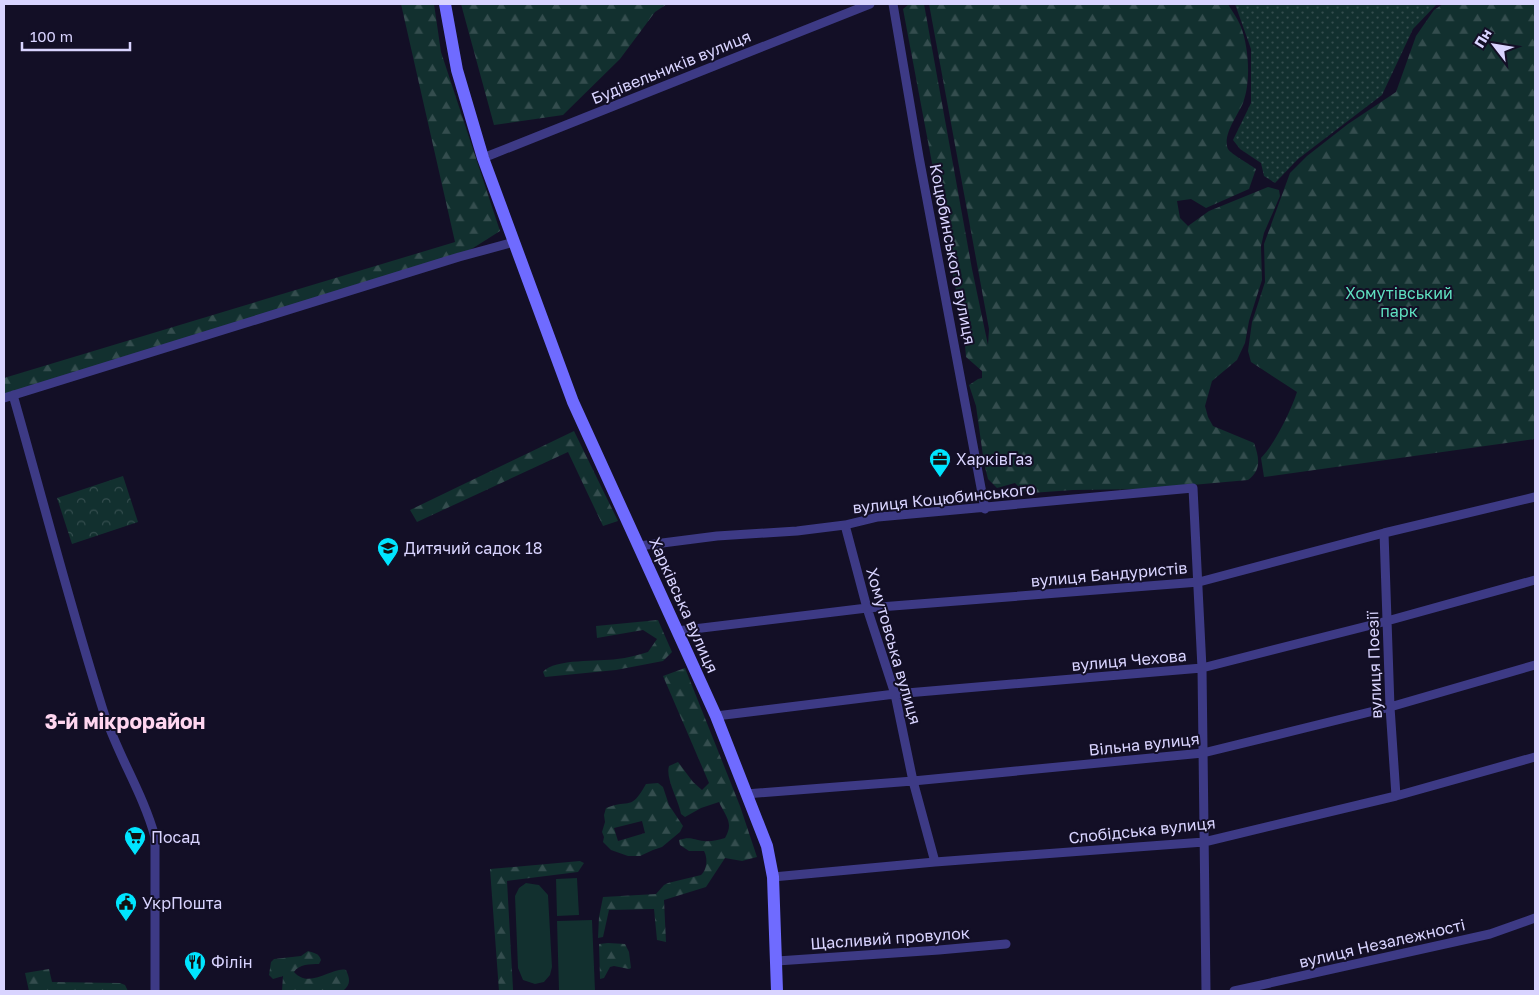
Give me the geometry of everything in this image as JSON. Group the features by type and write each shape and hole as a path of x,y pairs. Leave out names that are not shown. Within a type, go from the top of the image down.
{"street":[{"name":"Харківська вулиця","path":"445,4 457,70 484,158 573,402 716,716 767,846 773,877 777,991"},
{"name":"Будівельників вулиця","path":"484,158 870,4"},
{"name":"Коцюбинського вулиця","path":"893,4 919,157 985,509"},
{"path":"155,991 155,837 150,819 104,713 72,607 43,499 8,397 459,257 514,242"},
{"name":"вулиця Коцюбинського","path":"639,546 717,536 797,531 878,517 985,509 1193,488 1199,582"},
{"name":"вулиця Бандуристів","path":"677,630 867,608 1199,582 1384,532 1535,497"},
{"name":"Хомутовська вулиця","path":"845,524 867,608 895,694 913,781 935,862"},
{"name":"вулиця Поезії","path":"1384,532 1390,707 1396,796"},
{"name":"вулиця Чехова","path":"716,716 895,694 1202,668 1387,621 1535,580"},
{"path":"1199,582 1202,668 1206,991"},
{"name":"Вільна вулиця","path":"746,794 913,781 1203,753 1390,707 1535,665"},
{"name":"Слобідська вулиця","path":"773,877 935,862 1204,842 1396,796 1535,757"},
{"name":"вулиця Незалежності","path":"1234,991 1490,934 1535,918"},
{"name":"Щасливий провулок","path":"777,961 1006,944"}],"green space":[{"path":"401,4 434,4 441,52 500,231 459,257 4,398 4,378 455,242"},
{"path":"461,4 667,4 655,12 620,59 563,115 494,125"},
{"path":"909,4 924,4 972,269 988,345 989,329 929,4 1228,4 1244,35 1248,75 1246,95 1231,125 1227,138 1228,149 1256,169 1249,189 1206,208 1191,199 1177,201 1180,218 1188,226 1209,211 1268,187 1279,190 1280,196 1264,233 1261,246 1262,280 1249,321 1245,343 1237,360 1212,381 1205,406 1213,426 1254,443 1258,463 1256,472 1248,480 1147,489 1073,490 1031,493 1023,491 1015,483 997,488 988,479 976,406 969,385 982,378 982,371 966,357 964,333 903,9"},
{"path":"1235,4 1437,4 1413,29 1382,95 1298,159 1275,183 1264,176 1261,163 1240,149 1233,140 1251,103 1251,49"},
{"name":"Хомутівський парк","path":"1443,4 1535,4 1535,439 1264,477 1261,458 1282,427 1297,392 1251,362 1248,351 1252,322 1265,282 1264,244 1290,173 1307,156 1348,124 1396,92 1416,36 1434,10"},
{"path":"574,431 618,521 603,526 568,452 417,522 410,510"},
{"path":"123,476 138,522 72,544 57,498"},
{"path":"658,620 672,652 663,661 616,670 545,677 543,672 557,664 621,659 648,652 657,639 643,630 597,638 596,626"},
{"path":"685,668 740,806 757,857 742,861 725,858 706,887 664,900 666,942 657,940 654,909 609,910 603,937 598,938 599,917 603,897 656,894 668,883 701,875 705,870 706,864 704,851 689,851 680,845 679,840 689,838 714,841 725,838 728,833 728,820 719,802 701,808 685,817 681,814 669,777 669,766 678,762 693,782 702,790 709,783 663,676"},
{"path":"658,783 663,787 669,805 683,826 680,832 662,847 640,856 628,856 611,850 603,842 602,832 606,808 633,801 646,784","holes":["642,821 645,833 618,841 614,828"]},
{"path":"580,861 584,863 578,872 507,881 513,991 499,991 490,869"},
{"path":"577,878 579,915 557,916 556,879"},
{"path":"526,883 539,885 548,895 552,967 550,975 544,982 535,984 523,980 518,968 515,896 519,888"},
{"path":"592,920 595,990 559,991 557,921"},
{"path":"599,944 625,944 629,952 631,968 610,967 604,978 600,979"},
{"path":"308,951 319,956 321,960 319,964 308,964 296,969 294,972 300,977 307,979 346,970 349,981 343,991 282,991 283,976 273,979 269,975 271,962 274,959 301,956"},
{"path":"49,969 52,982 120,983 125,985 128,991 29,991 25,973"}],"place":[{"name":"ХарківГаз","path":"940,478"},
{"name":"Дитячий садок 18","path":"388,567"},
{"name":"Посад","path":"135,856"},
{"name":"УкрПошта","path":"126,922"},
{"name":"Філін","path":"195,981"}],"district":[{"name":"3-й мікрорайон","path":"125,721"}]}
